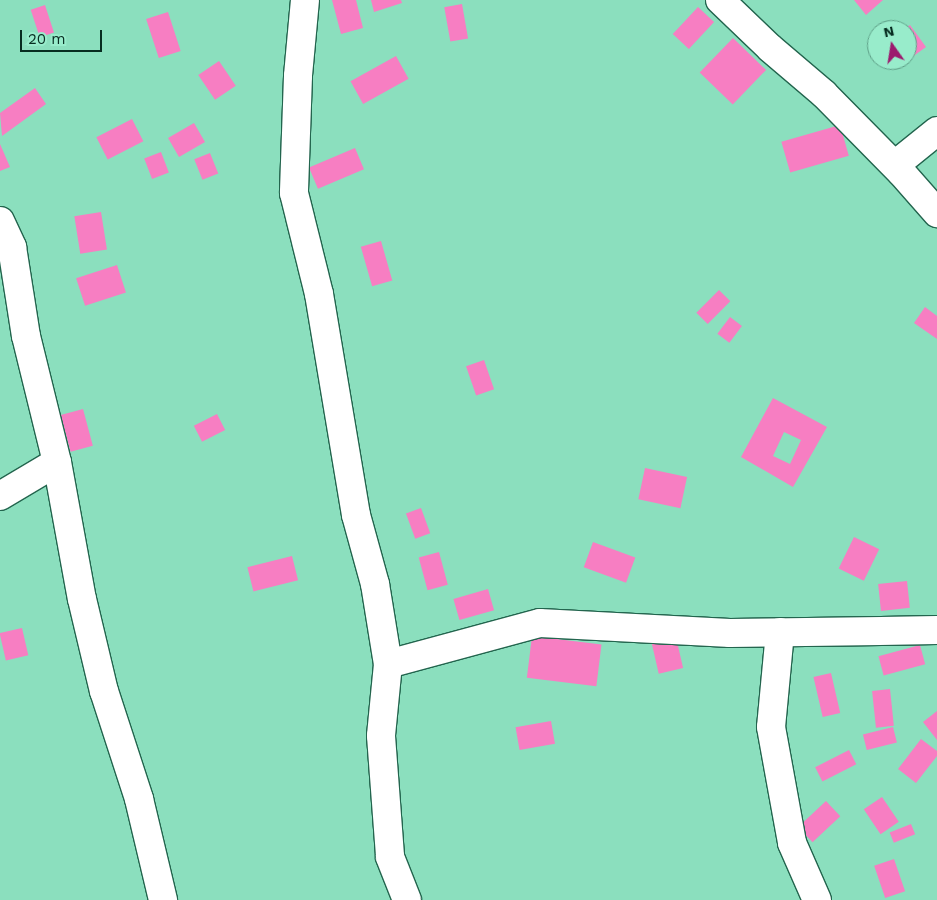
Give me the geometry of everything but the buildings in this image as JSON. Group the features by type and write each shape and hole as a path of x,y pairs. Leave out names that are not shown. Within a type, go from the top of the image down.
{"street":[{"path":"305,0 298,76 294,193 319,294 356,514 375,584 388,664 381,736 390,858 407,900"},
{"path":"720,0 770,48 824,94 895,165 937,213"},
{"path":"895,165 937,131"},
{"path":"0,221 12,247 26,336 57,462 82,599 100,672 139,799 163,900"},
{"path":"0,496 57,462"},
{"path":"388,664 540,623 780,632 937,630"},
{"path":"780,632 771,727 792,842 817,900"}]}
